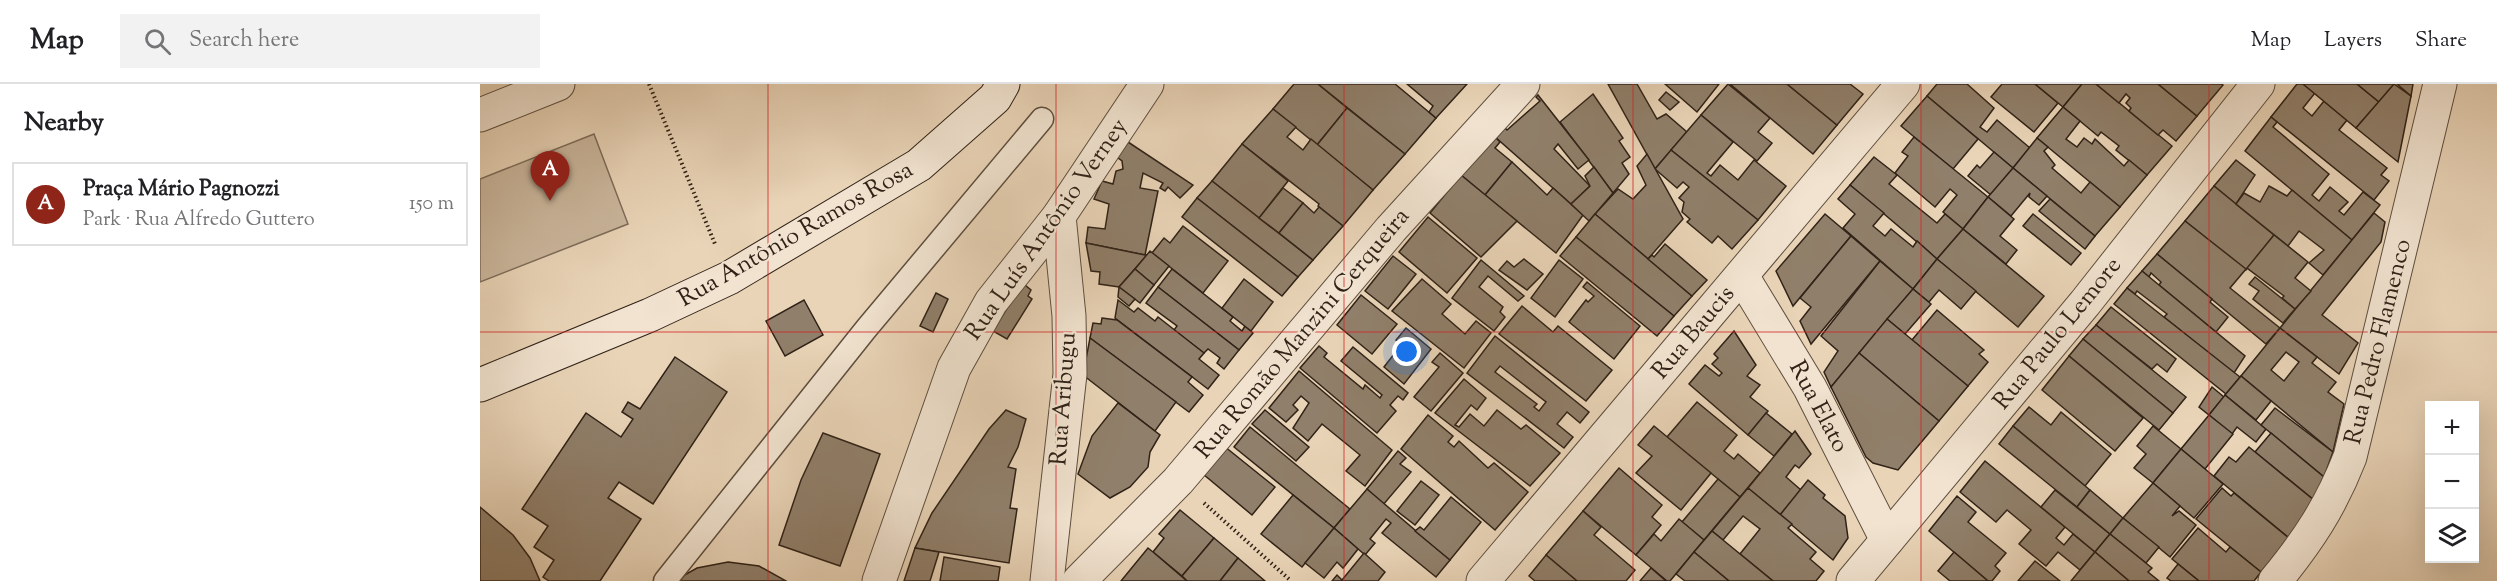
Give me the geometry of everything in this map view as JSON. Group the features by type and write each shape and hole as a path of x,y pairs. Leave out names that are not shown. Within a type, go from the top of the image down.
{"street":[{"path":"480,115 558,84"},
{"name":"Rua Antônio Ramos Rosa","path":"480,385 650,315 729,278 919,165 999,91 1025,84"},
{"name":"Rua Luís Antônio Verney","path":"879,581 954,368 991,303 1059,216 1147,84"},
{"name":"Rua Romão Manzini Cerqueira","path":"1079,581 1178,481 1391,229 1523,84"},
{"name":"Rua Baucis","path":"1483,581 1903,84"},
{"name":"Rua Paulo Lemore","path":"1853,581 2085,303 2258,84"},
{"name":"Rua Pedro Flamenco","path":"2275,581 2305,544 2334,498 2350,457 2384,325 2440,84"},
{"name":"Rua Aribugu","path":"1047,581 1070,374 1069,316 1059,216"},
{"name":"Rua Elato","path":"1742,276 1810,388 1887,540"}],"lane":[{"path":"665,581 866,329 1042,119"}],"path":[{"path":"649,84 729,278"},
{"path":"1178,481 1291,581"}],"shaded area":[{"path":"594,134 628,224 480,282 480,179"}],"building":[{"path":"1294,84 1318,84 1347,108 1317,145 1273,109"},
{"path":"1318,84 1395,84 1436,118 1405,154"},
{"path":"1407,84 1467,84 1436,118 1429,112 1433,106"},
{"path":"1608,84 1637,84 1657,119 1666,114 1687,132 1655,169"},
{"path":"1665,84 1719,84 1697,112"},
{"path":"1728,84 1770,118 1758,132 1772,143 1757,161 1701,115"},
{"path":"1730,84 1787,84 1837,125 1813,154"},
{"path":"1787,84 1850,84 1863,94 1837,125"},
{"path":"1937,84 1967,84 1994,108 1980,127 1987,132 1997,120 2030,148 2013,168 1927,96"},
{"path":"2002,84 2035,84 2058,103 2034,132 1991,97"},
{"path":"2035,84 2082,84 2063,107"},
{"path":"2082,84 2096,84 2172,146 2147,175 2116,150 2119,146 2101,132 2098,136 2063,107"},
{"path":"2096,84 2158,84 2197,116 2176,141 2163,130 2158,135 2129,111 2131,108 2126,103 2130,98 2126,94 2119,103"},
{"path":"2158,84 2221,84 2223,85 2197,116"},
{"path":"2297,84 2303,84 2315,93 2303,108 2312,116 2324,101 2347,120 2339,130 2387,168 2381,175 2389,181 2374,200 2271,117"},
{"path":"2303,84 2357,84 2379,102 2356,128"},
{"path":"2357,84 2394,84 2379,102"},
{"path":"2394,84 2411,96 2398,162 2356,128"},
{"path":"2397,84 2413,84 2411,96"},
{"path":"1666,92 1679,102 1670,110 1659,100"},
{"path":"1593,94 1623,138 1619,141 1630,157 1622,163 1629,174 1613,193 1560,122"},
{"path":"1538,95 1589,160 1578,169 1558,144 1554,149 1590,186 1571,204 1494,136 1504,127 1507,130 1540,101 1536,97"},
{"path":"1927,96 1978,139 1953,169 1901,126"},
{"path":"2063,107 2080,121 2066,139 2077,147 2084,138 2092,144 2095,139 2124,166 2129,160 2147,175 2120,207 2037,138"},
{"path":"1347,108 1405,154 1373,190 1317,145"},
{"path":"1273,109 1296,127 1287,137 1303,150 1311,139 1373,190 1343,226 1318,206 1319,204 1242,144"},
{"path":"1701,115 1733,142 1707,173 1711,176 1720,165 1738,180 1754,160 1786,186 1758,220 1671,150"},
{"path":"2271,117 2277,122 2273,127 2329,174 2312,195 2319,201 2330,187 2348,202 2339,211 2344,215 2363,192 2380,205 2352,240 2245,151"},
{"path":"1494,136 1500,142 1495,148 1512,162 1485,195 1461,175"},
{"path":"1914,137 1988,197 1963,229 1943,212 1957,195 1950,189 1935,207 1895,173 1908,156 1902,152"},
{"path":"2037,138 2048,147 2044,151 2055,165 2052,168 2081,193 2090,182 2120,207 2095,236 2013,168"},
{"path":"1128,142 1193,185 1180,198 1168,187 1165,191 1160,188 1163,183 1143,173 1140,188 1158,191 1145,255 1086,243 1088,227 1105,229 1109,204 1094,199 1102,181 1113,184 1116,171 1123,169 1122,161 1117,157"},
{"path":"1242,144 1288,181 1259,218 1212,181"},
{"path":"1671,150 1758,220 1732,249 1718,236 1712,243 1687,222 1690,219 1682,212 1684,202 1679,198 1689,187 1683,182 1677,188 1655,169"},
{"path":"1994,152 2013,168 1991,195 1968,176 1977,165 1980,168"},
{"path":"1647,154 1683,219 1648,259 1595,214 1618,189 1633,199 1646,185 1637,166"},
{"path":"1874,157 1897,175 1889,184 1937,223 1945,214 1963,229 1937,259 1850,185"},
{"path":"2236,160 2255,175 2236,204 2214,186"},
{"path":"1512,162 1547,195 1553,188 1583,215 1556,253 1485,195"},
{"path":"1594,167 1613,193 1589,221 1571,204 1590,186 1585,176"},
{"path":"2013,168 2047,196 2039,205 2029,197 2030,193 2011,216 1988,197"},
{"path":"1461,175 1517,221 1481,257 1430,213"},
{"path":"1212,181 1313,260 1298,277 1197,198"},
{"path":"1850,185 1884,213 1873,226 1885,236 1891,229 1913,247 1917,241 1937,259 1913,289 1843,228 1855,214 1838,199"},
{"path":"2214,186 2274,235 2246,270 2185,221"},
{"path":"2269,186 2287,196 2292,190 2352,240 2323,275 2309,263 2324,250 2299,231 2288,246 2236,204 2244,193 2260,202"},
{"path":"1283,188 1303,203 1279,233 1259,218"},
{"path":"1988,197 2014,219 2000,236 2017,250 2006,264 1963,229"},
{"path":"1197,198 1298,277 1282,296 1182,217"},
{"path":"2050,199 2095,236 2085,249 2039,211"},
{"path":"1303,203 1314,213 1319,207 1343,226 1313,260 1279,233"},
{"path":"2374,213 2385,222 2381,242 2322,315 2358,343 2339,374 2280,328"},
{"path":"1595,214 1692,296 1674,316 1576,237"},
{"path":"1825,214 1851,236 1793,306 1776,271"},
{"path":"2033,214 2081,253 2071,265 2023,226"},
{"path":"1428,217 1477,258 1447,293 1399,252"},
{"path":"2185,221 2246,269 2230,288 2280,328 2266,344 2157,254"},
{"path":"1183,226 1228,261 1203,293 1152,253 1164,238 1170,243"},
{"path":"1963,229 2044,296 2018,327 1937,259"},
{"path":"2274,235 2308,262 2295,278 2311,291 2295,309 2282,298 2284,296 2247,268"},
{"path":"1851,236 1880,261 1811,344 1800,321 1811,307 1800,298"},
{"path":"1576,237 1674,316 1657,336 1560,256"},
{"path":"1086,243 1147,255 1119,287 1099,284 1100,272 1091,271"},
{"path":"1665,244 1707,280 1692,296 1648,259 1652,255 1654,257"},
{"path":"1150,251 1169,266 1154,285 1135,269"},
{"path":"2157,254 2212,299 2210,302 2228,317 2216,332 2159,285 2161,282 2151,273 2149,277 2142,271"},
{"path":"1393,256 1416,274 1388,309 1365,291"},
{"path":"1524,259 1543,274 1527,290 1499,270 1507,261 1514,267"},
{"path":"1937,259 1976,291 1961,309 1939,290 1929,302 1913,289"},
{"path":"1481,260 1524,296 1518,301 1488,276 1479,287 1503,307 1500,312 1505,317 1494,331 1452,298"},
{"path":"1559,260 1583,279 1555,317 1531,298"},
{"path":"1880,261 1913,289 1831,387 1824,372 1838,351 1821,336"},
{"path":"1135,269 1154,285 1140,303 1119,287"},
{"path":"1172,269 1233,317 1230,321 1242,331 1245,326 1253,333 1239,350 1158,287"},
{"path":"2142,271 2245,356 2234,373 2164,317 2167,314 2137,291 2135,294 2127,288"},
{"path":"2255,277 2295,309 2283,323 2253,299 2259,291 2249,284"},
{"path":"1244,279 1273,302 1251,331 1222,308"},
{"path":"1422,279 1451,304 1442,314 1465,334 1476,321 1491,333 1464,368 1392,311"},
{"path":"1587,282 1640,326 1614,359 1569,322 1586,300 1588,302 1594,296 1583,287"},
{"path":"1025,285 1031,290 1028,296 1032,299 1007,339 993,331 1020,287"},
{"path":"1119,287 1135,299 1129,306 1118,297"},
{"path":"1158,287 1239,350 1224,369 1217,363 1220,358 1208,349 1204,353 1174,330 1177,326 1146,303"},
{"path":"2127,288 2240,377 2226,394 2114,304"},
{"path":"1913,289 1931,304 1905,334 1887,319"},
{"path":"936,293 948,299 933,332 920,326"},
{"path":"1361,295 1397,324 1372,354 1337,325"},
{"path":"804,300 823,335 785,356 766,321"},
{"path":"1118,300 1134,312 1138,308 1155,321 1158,317 1204,353 1199,359 1219,375 1208,389 1115,318"},
{"path":"1522,306 1553,332 1558,326 1612,370 1586,401 1499,334"},
{"path":"2111,307 2176,359 2167,372 2157,364 2152,369 2096,325"},
{"path":"1937,310 1984,350 1979,354 1988,362 1968,386 1912,340"},
{"path":"1102,318 1117,320 1192,377 1188,382 1203,395 1189,412 1090,338 1093,323 1101,324"},
{"path":"1887,319 1968,386 1939,421 1859,353"},
{"path":"2096,325 2186,397 2173,413 2083,339"},
{"path":"1406,328 1431,349 1404,384 1384,367 1402,344 1396,340"},
{"path":"2280,328 2317,357 2312,363 2336,382 2328,392 2344,404 2333,452 2241,376","holes":["2286,352 2299,362 2284,381 2271,370"]},
{"path":"1734,331 1756,365 1747,376 1760,385 1750,397 1768,411 1748,435 1689,384 1705,365 1719,376 1722,373 1712,364 1718,358 1714,354"},
{"path":"1495,336 1589,412 1580,423 1567,412 1557,424 1573,437 1564,448 1467,373","holes":["1500,366 1546,402 1539,411 1534,407 1537,404 1495,372"]},
{"path":"1090,338 1176,402 1155,431 1083,375"},
{"path":"2083,339 2173,413 2159,430 2069,356"},
{"path":"1319,346 1327,353 1324,357 1363,389 1365,385 1380,398 1382,395 1341,361 1353,347 1408,393 1403,400 1398,396 1390,405 1396,411 1377,433 1300,368"},
{"path":"1440,353 1463,373 1431,411 1414,397 1439,367 1432,362"},
{"path":"1859,353 1939,421 1898,470 1873,463 1866,457 1831,387"},
{"path":"2069,356 2143,418 2115,451 2042,390"},
{"path":"675,357 727,392 653,504 619,482 608,498 641,519 600,581 549,581 543,577 554,560 534,547 548,526 522,509 586,413 621,437 633,419 622,412 628,402 640,409"},
{"path":"1299,371 1392,450 1365,486 1346,471 1360,455 1322,424 1308,441 1293,428 1309,403 1301,396 1293,405 1298,410 1286,422 1269,408"},
{"path":"2241,376 2271,401 2256,420 2225,395"},
{"path":"1464,379 1486,398 1477,410 1471,405 1455,425 1459,427 1470,414 1484,426 1497,410 1521,429 1526,425 1560,453 1530,486 1435,413"},
{"path":"2212,387 2224,397 2209,415 2199,407"},
{"path":"2225,395 2266,429 2256,442 2237,427 2232,434 2209,415"},
{"path":"1697,402 1737,435 1724,451 1734,459 1738,454 1760,473 1740,497 1667,437"},
{"path":"1118,403 1160,435 1150,452 1148,467 1130,487 1110,498 1078,474 1092,436"},
{"path":"2029,407 2051,425 2061,412 2111,454 2085,486 2013,426"},
{"path":"2275,408 2333,452 2324,477 2261,425"},
{"path":"1006,410 1026,419 1018,447 1008,467 1016,469 1010,508 1017,509 1009,563 915,548 932,513 989,429"},
{"path":"1265,410 1309,447 1296,461 1252,424"},
{"path":"1766,413 1792,434 1774,456 1748,435"},
{"path":"1428,415 1453,436 1448,442 1454,447 1459,441 1488,468 1494,463 1528,492 1495,530 1401,449"},
{"path":"2209,415 2233,434 2205,469 2181,449"},
{"path":"1654,426 1711,473 1681,510 1636,473 1652,456 1638,445"},
{"path":"2013,426 2090,490 2077,507 1999,444"},
{"path":"2153,426 2181,449 2153,483 2134,468 2146,454 2137,446"},
{"path":"1250,427 1350,509 1334,528 1234,447"},
{"path":"1795,431 1811,454 1799,468 1795,465 1786,477 1801,490 1780,515 1748,488"},
{"path":"823,433 880,454 840,566 779,545 801,480"},
{"path":"2271,433 2324,477 2315,501 2255,452"},
{"path":"1219,442 1275,487 1252,515 1197,469"},
{"path":"2249,447 2315,501 2289,538 2214,476 2229,457 2236,462"},
{"path":"2181,449 2223,484 2194,518 2153,483"},
{"path":"1398,451 1406,458 1400,464 1411,472 1383,505 1367,489"},
{"path":"1985,461 2065,527 2056,538 2064,545 2073,534 2095,552 2080,570 2058,552 2046,566 2019,544 2031,530 2007,510 1996,522 1960,492"},
{"path":"1619,468 1662,505 1652,517 1661,525 1636,555 1583,511"},
{"path":"1718,479 1740,497 1704,540 1682,522"},
{"path":"1808,480 1825,495 1823,498 1845,516 1848,538 1833,560 1780,515"},
{"path":"1421,481 1439,495 1415,525 1397,511"},
{"path":"2153,483 2180,506 2172,516 2179,511 2196,525 2170,557 2123,518"},
{"path":"1748,488 1792,524 1788,528 1816,552 1810,559 1824,571 1816,581 1773,581 1740,554 1760,529 1743,516 1723,540 1712,531"},
{"path":"2222,488 2231,496 2234,493 2289,538 2261,572 2196,519"},
{"path":"1367,489 1450,560 1436,577 1382,533 1391,523 1386,519 1370,539 1375,543 1365,555 1334,528"},
{"path":"2055,490 2110,534 2095,552 2041,507"},
{"path":"2090,490 2123,518 2110,534 2077,507"},
{"path":"1293,495 1334,528 1302,567 1261,534"},
{"path":"1957,496 1976,512 1968,522 2006,553 1995,566 2000,571 1992,581 1988,581 1929,531"},
{"path":"1451,497 1481,522 1450,560 1415,531 1420,527 1424,530"},
{"path":"480,507 513,535 530,558 540,581 480,581"},
{"path":"1180,510 1214,538 1182,576 1153,552 1164,538 1159,534"},
{"path":"1583,511 1601,527 1594,535 1635,570 1626,581 1577,581 1546,555"},
{"path":"2123,518 2159,547 2146,563 2110,534"},
{"path":"1679,519 1704,540 1670,581 1667,581 1636,555 1654,534 1661,541"},
{"path":"1334,528 1358,549 1343,568 1337,562 1324,578 1305,563"},
{"path":"2198,528 2226,552 2230,547 2261,572 2254,581 2199,581 2172,559"},
{"path":"1712,531 1773,581 1729,581 1694,552"},
{"path":"2110,534 2152,568 2148,572 2159,581 2129,581 2095,552"},
{"path":"1214,538 1238,558 1220,581 1187,581 1182,576"},
{"path":"915,548 939,552 930,581 904,581"},
{"path":"1148,548 1153,552 1187,581 1121,581"},
{"path":"1694,552 1729,581 1685,581 1676,574"},
{"path":"1954,552 1988,581 1950,581 1938,571"},
{"path":"2095,552 2129,581 2071,581"},
{"path":"1364,553 1385,572 1378,581 1332,581 1337,575 1342,580"},
{"path":"1546,555 1577,581 1535,581 1529,576"},
{"path":"944,557 1000,567 998,581 940,581"},
{"path":"1238,558 1265,581 1220,581"},
{"path":"2035,561 2060,581 2018,581"},
{"path":"728,562 759,566 786,581 674,581 697,568"},
{"path":"2178,564 2199,581 2171,581 2167,578"},
{"path":"1651,568 1666,581 1640,581"}],"place":[{"name":"Praça Mário Pagnozzi","path":"550,201"}]}
